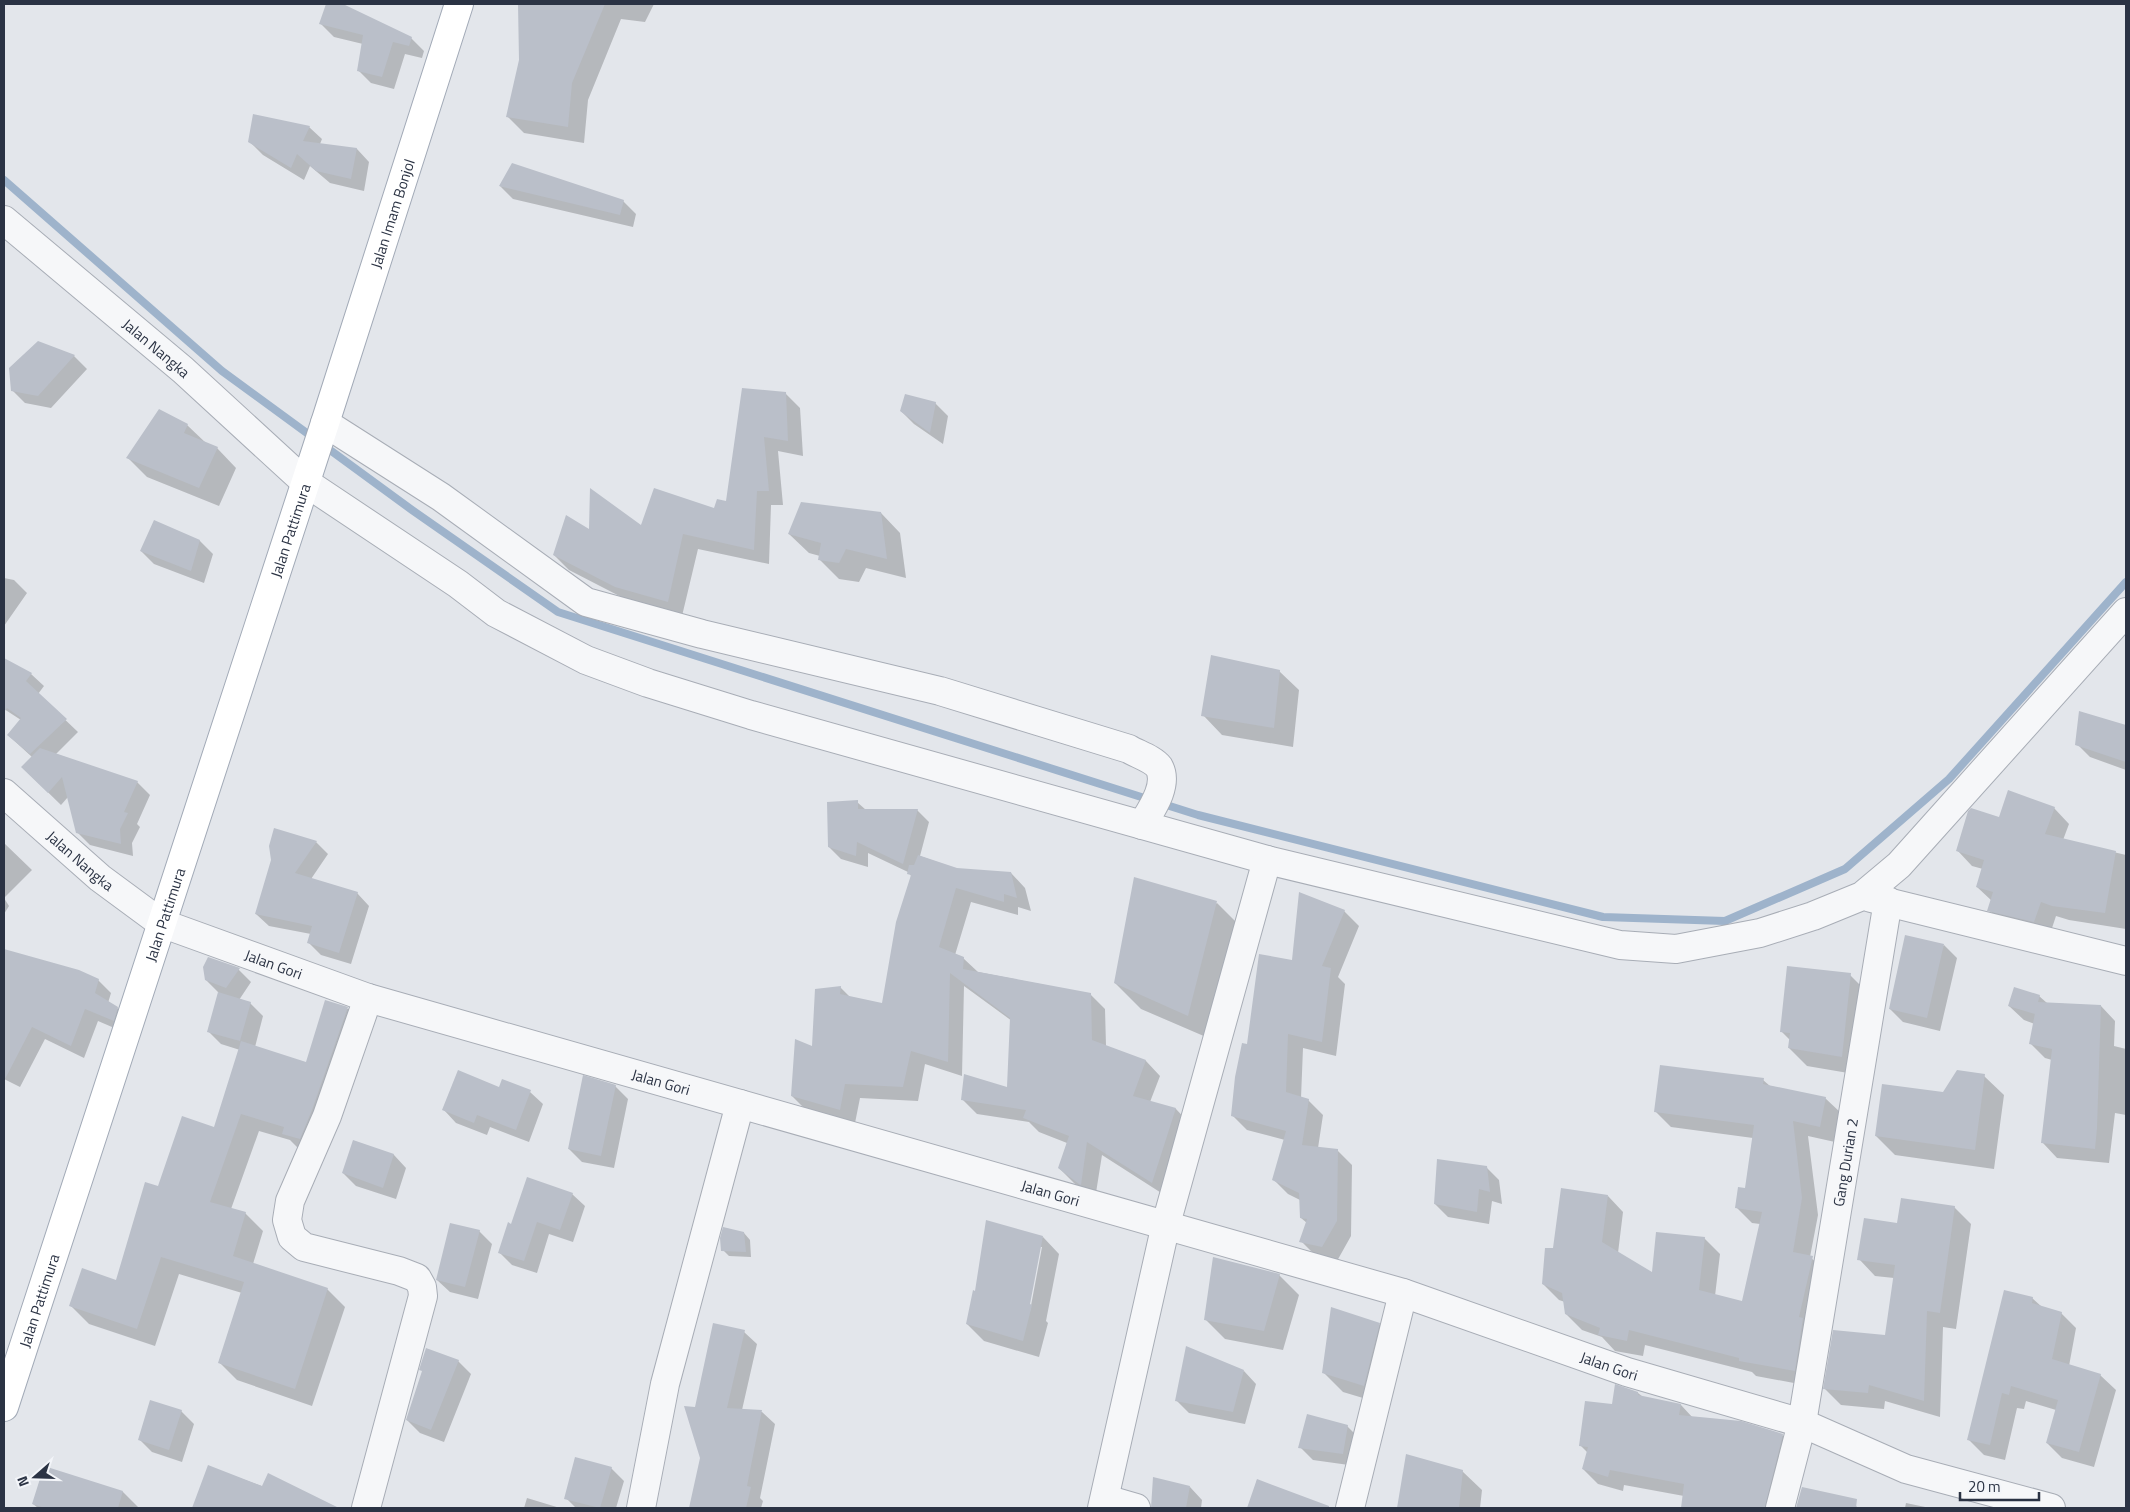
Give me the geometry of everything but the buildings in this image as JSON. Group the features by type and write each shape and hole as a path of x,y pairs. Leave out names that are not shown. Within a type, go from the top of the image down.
{"main road":[{"name":"Jalan Imam Bonjol","path":"325,423 459,4"},
{"name":"Jalan Pattimura","path":"4,1407 325,423"}],"street":[{"name":"Jalan Nangka","path":"4,220 183,370 305,480 496,613 586,660 648,683 751,715 1145,820 1267,860 1620,945 1676,949 1760,933 1875,898 1899,864 2126,612"},
{"path":"325,423 441,497 586,602 702,634 940,690 1129,749 1159,767 1161,788 1145,820"},
{"name":"Jalan Nangka","path":"4,793 100,878 161,923"},
{"path":"1136,1508 1104,1504 1166,1224 1267,860"},
{"path":"1875,898 2126,961"},
{"name":"Gang Durian 2","path":"1780,1508 1802,1423 1875,898"},
{"name":"Jalan Gori","path":"161,923 368,998 1403,1293 1627,1372 1802,1423 1906,1469 2051,1508"},
{"path":"366,1508 423,1296 422,1287 417,1278 399,1271 304,1247 292,1237 288,1220 290,1201 327,1116 368,998"},
{"path":"641,1508 665,1384 740,1104"},
{"path":"1350,1508 1403,1293"}],"waterway":[{"path":"4,180 222,371 412,510 558,612 1198,815 1603,917 1725,921 1845,869 1949,779 2126,582"}]}
